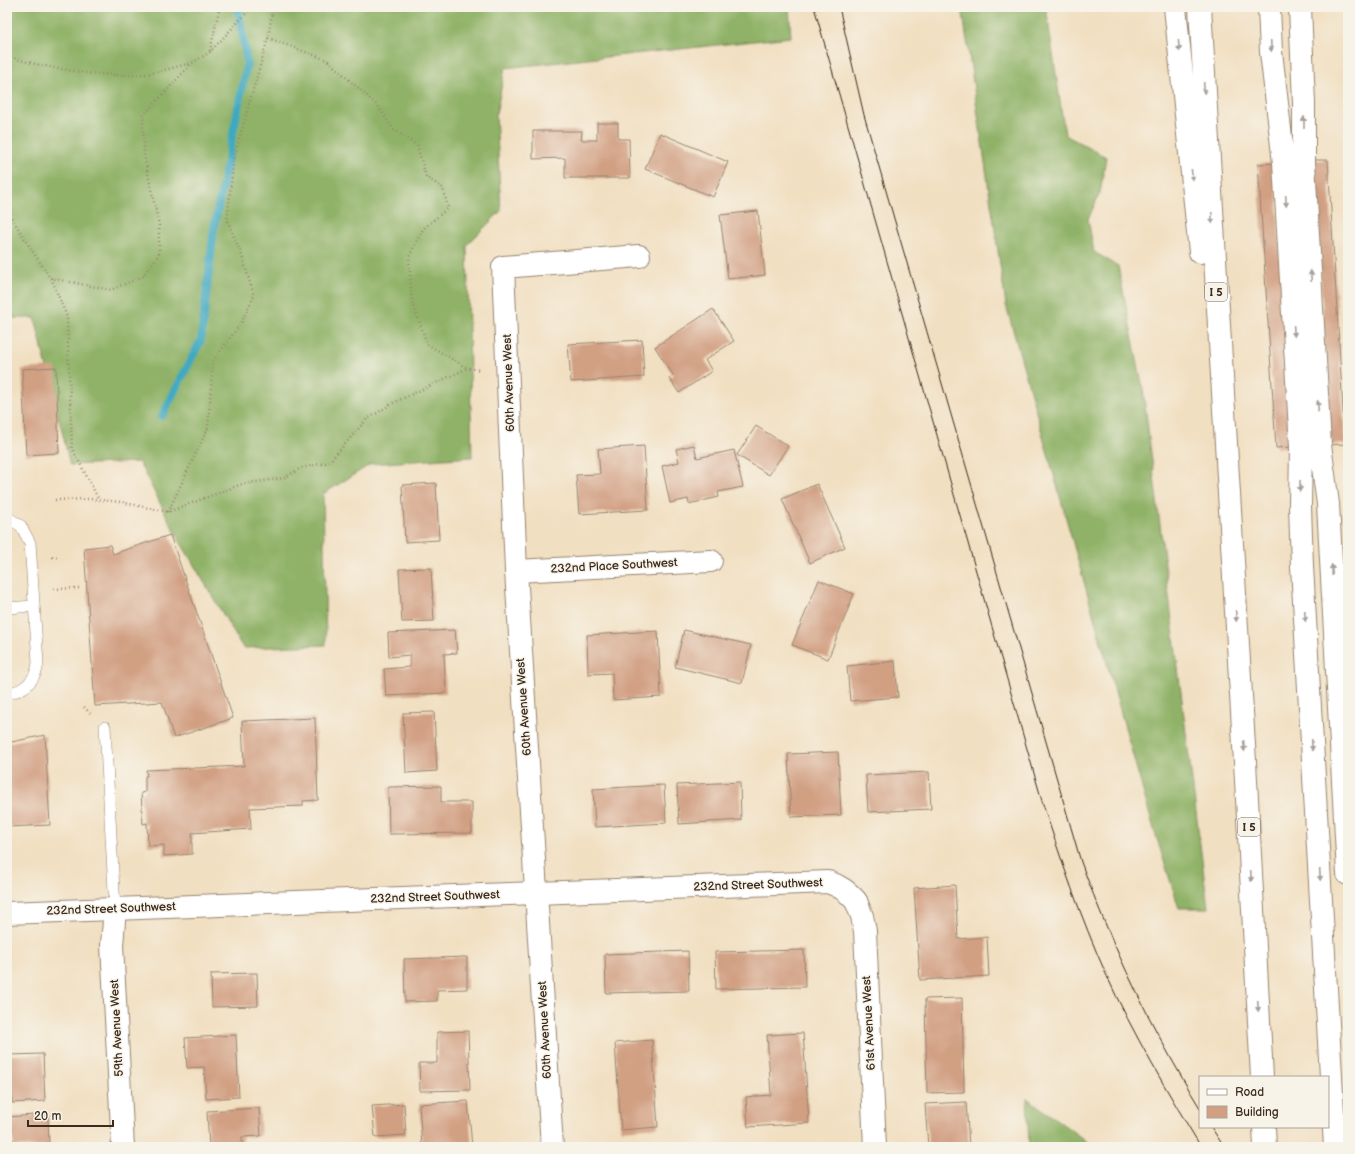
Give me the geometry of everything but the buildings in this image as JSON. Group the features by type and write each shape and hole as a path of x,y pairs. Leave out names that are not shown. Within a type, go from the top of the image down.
{"main road":[{"path":"1175,7 1233,578"},
{"name":"I 5","path":"1200,7 1262,1076"},
{"path":"1269,7 1272,60 1284,162 1301,447 1300,506 1302,566 1335,1147"},
{"path":"1300,7 1304,103 1304,161 1320,445 1328,504 1348,874"},
{"name":"60th Avenue West","path":"552,1147 516,571 509,370 503,267 639,256"},
{"name":"232nd Place Southwest","path":"516,571 712,561"},
{"name":"232nd Street Southwest","path":"7,913 828,882 848,891 856,901"},
{"name":"61st Avenue West","path":"856,901 862,916 865,931 876,1147"},
{"name":"59th Avenue West","path":"115,909 112,945 123,1147"},
{"path":"1264,1128 1266,1147"}],"lane":[{"path":"7,517 21,526 30,543 37,670 35,676 22,689 7,693"},
{"path":"7,608 34,606"},
{"path":"105,727 115,909"}],"path":[{"path":"210,52 219,10 217,7"},
{"path":"50,278 111,290 143,276 159,254 160,225 144,156 143,116 192,63 210,52 252,7"},
{"path":"168,512 208,428 213,361 241,323 254,296 242,256 227,220 234,157 268,38 273,7"},
{"path":"268,38 327,60 377,105 394,130 417,145 426,177 443,188 448,208 423,229 409,257 412,301 427,344 468,368 498,372 509,370"},
{"path":"7,56 63,69 106,74 139,75 192,63"},
{"path":"7,211 50,278 67,317 72,448 99,500"},
{"path":"56,500 99,500 168,512 242,484 284,478 302,468 329,462 366,420 393,403 468,368"},
{"path":"49,589 79,588"}],"green space":[{"path":"7,7 789,7 791,37 505,68 496,114 501,211 467,245 472,457 371,464 323,494 326,645 243,648 178,538 139,462 70,465 35,318 7,318"},
{"path":"962,7 1046,7 1065,135 1106,157 1100,193 1088,219 1094,252 1118,266 1143,389 1208,908 1179,908 1152,823 1006,305"},
{"path":"1027,1098 1094,1147 1029,1147"}],"waterway":[{"path":"162,416 201,340 214,228 247,63 238,7"}],"tram line":[{"path":"814,7 1042,801 1056,845 1088,932 1116,996 1151,1062 1201,1147"},
{"path":"839,7 864,115 1081,862 1106,926 1134,988 1182,1078 1199,1106"},
{"path":"1212,1128 1224,1147"}]}
